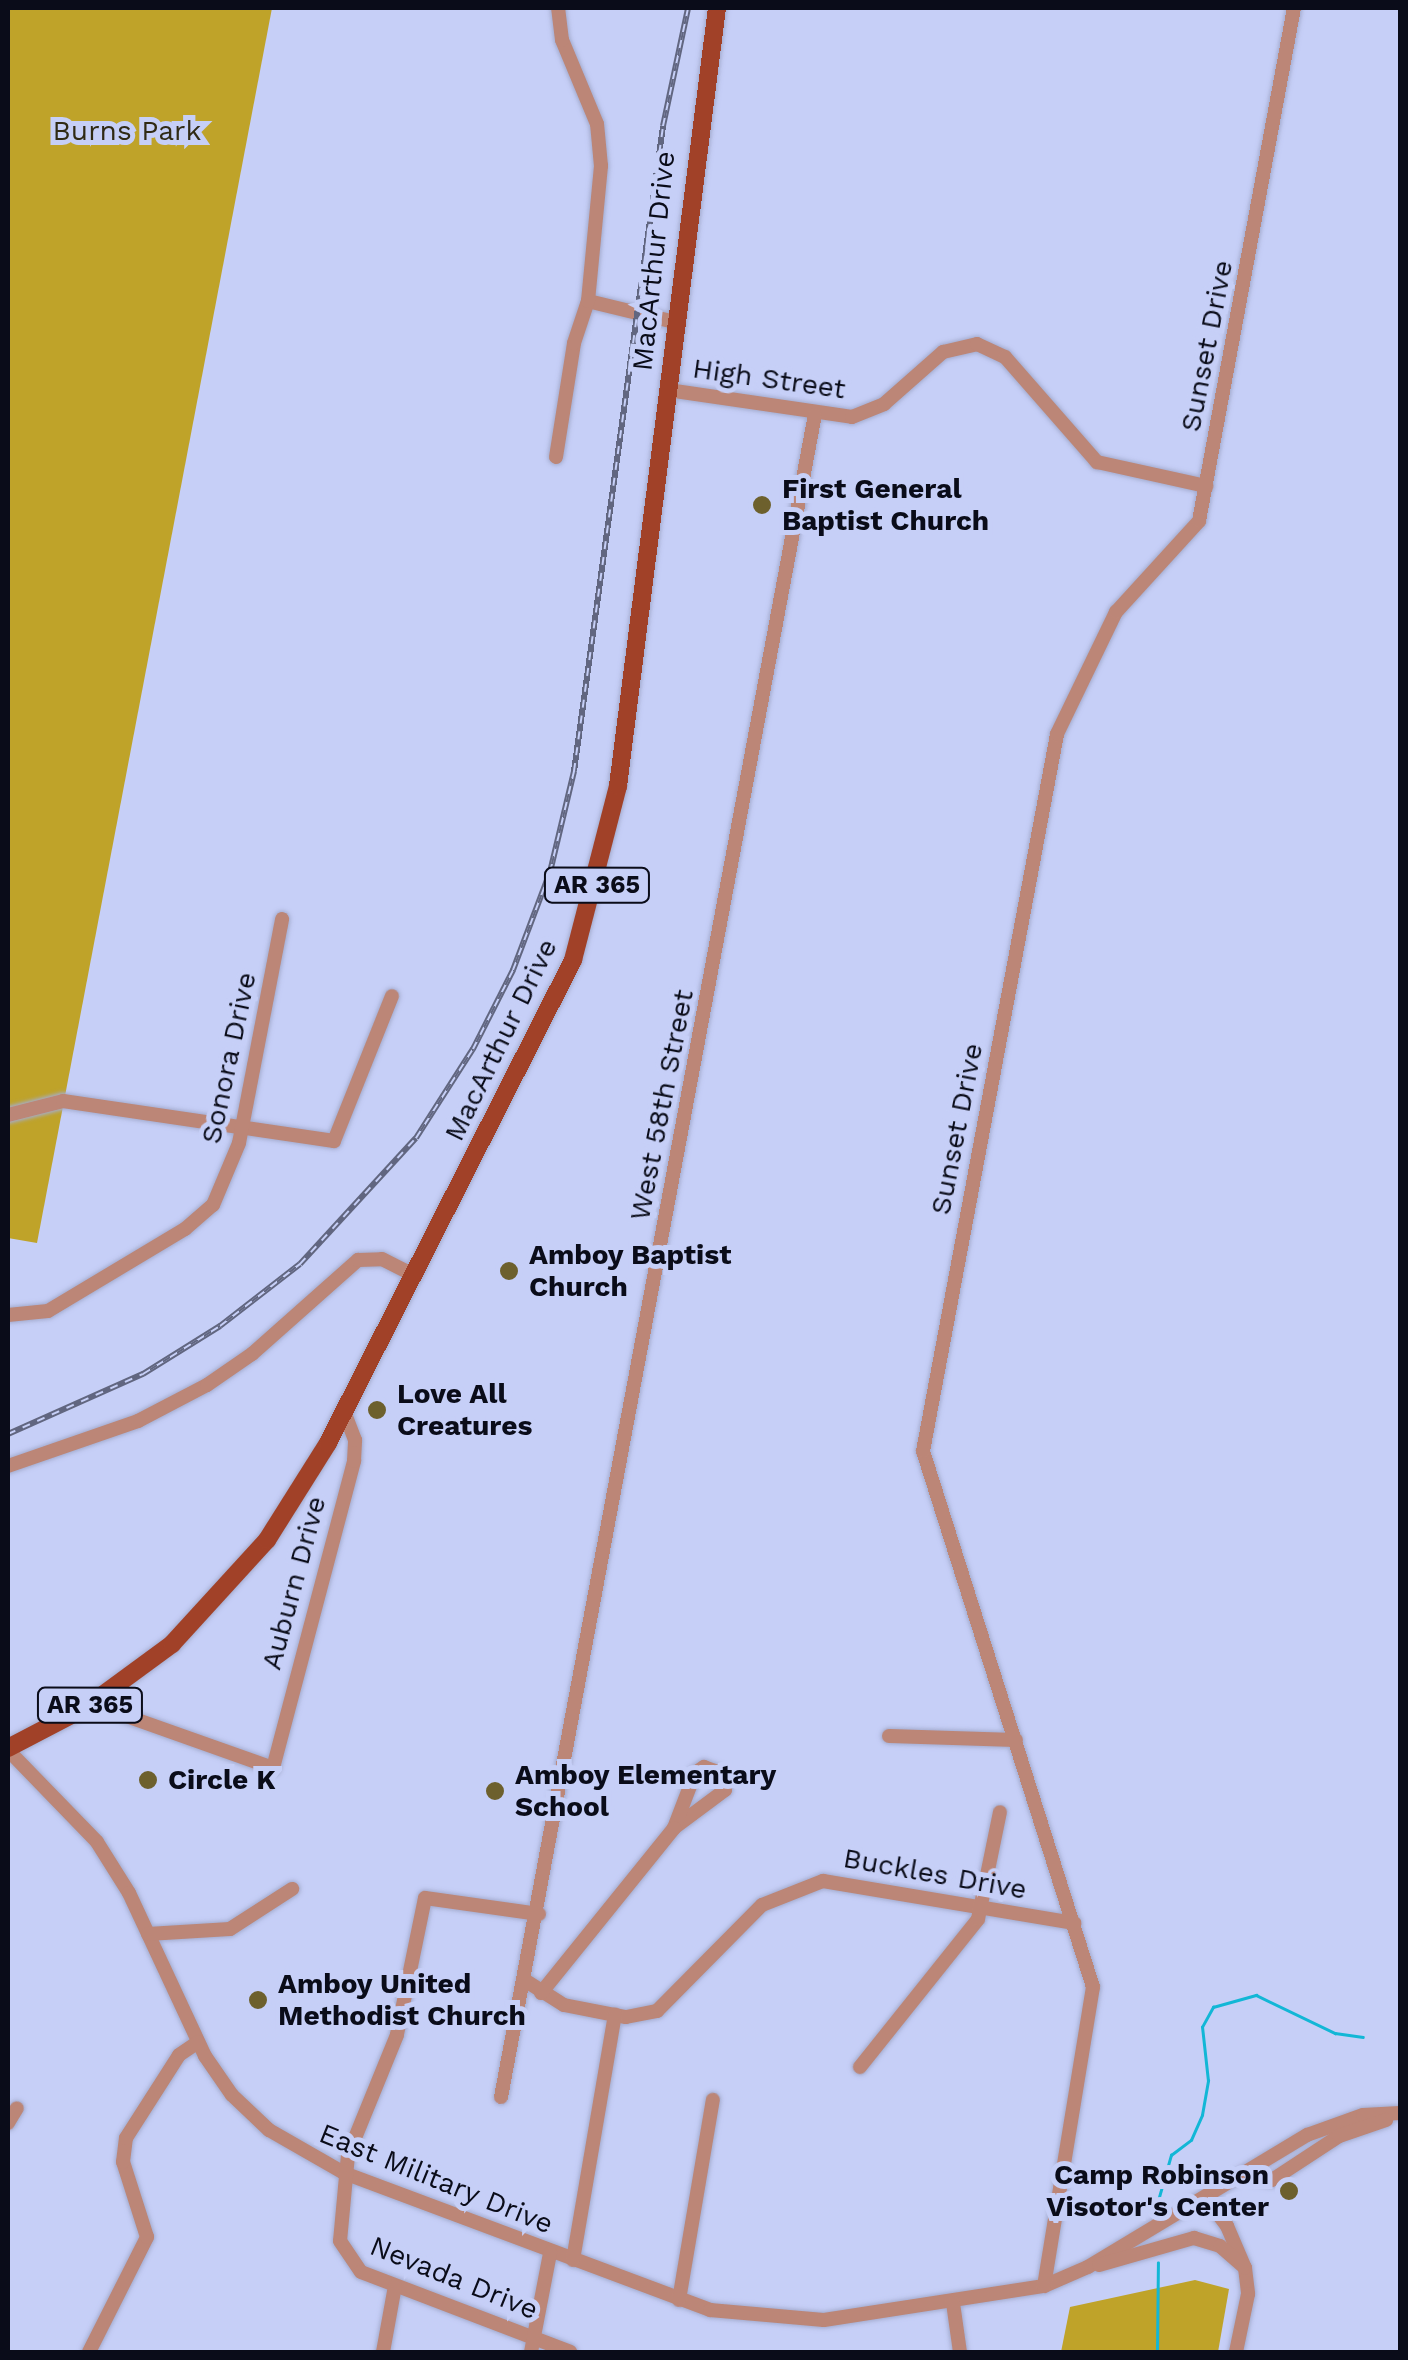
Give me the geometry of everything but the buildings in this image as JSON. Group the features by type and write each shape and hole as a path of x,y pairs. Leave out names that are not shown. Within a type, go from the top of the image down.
{"main road":[{"name":"MacArthur Drive","path":"8,1749 102,1698 172,1644 246,1567 291,1507 414,1275 588,921 624,750 674,322 717,8"}],"street":[{"path":"556,457 574,343 588,301 600,138 562,40 558,8"},
{"name":"Sunset Drive","path":"1044,2286 1092,2016 1091,1976 922,1451 1056,734 1116,612 1194,532 1206,486 1294,8"},
{"path":"588,301 674,322"},
{"name":"High Street","path":"668,390 815,415 865,414 943,352 977,344 1005,356 1097,462 1206,486"},
{"name":"West 58th Street","path":"501,2097 508,2039 526,1981 815,415"},
{"name":"Sonora Drive","path":"8,1316 48,1311 205,1214 231,1168 242,1128 282,919"},
{"path":"8,1115 63,1101 334,1142 392,996"},
{"path":"8,1466 138,1421 207,1385 252,1354 358,1260 382,1259 414,1275"},
{"name":"Auburn Drive","path":"102,1698 115,1712 273,1768 354,1461 355,1440 344,1412"},
{"path":"889,1736 1016,1740"},
{"name":"East Military Drive","path":"8,1749 97,1842 148,1934 198,2042 251,2115 286,2143 344,2172 679,2300 795,2321 953,2303 1044,2286 1088,2268"},
{"path":"8,1768 39,1779"},
{"path":"860,2067 982,1907 1000,1812"},
{"path":"526,1981 541,1993 674,1828"},
{"name":"Buckles Drive","path":"541,1993 614,2015 643,2016 672,2003 754,1912 800,1885 845,1880 1075,1924"},
{"path":"148,1934 230,1929 292,1889"},
{"name":"Nevada Drive","path":"538,1914 426,1898 396,2035 344,2172 342,2247 356,2269 533,2345 570,2352"},
{"path":"572,2260 614,2015"},
{"path":"89,2352 146,2237 122,2162 126,2138 178,2055 198,2042"},
{"path":"679,2300 714,2100"},
{"path":"8,2124 17,2108"},
{"path":"1088,2268 1307,2134 1363,2115 1400,2116"},
{"path":"1206,2198 1227,2226 1245,2268 1248,2294 1236,2352"},
{"path":"1088,2268 1194,2238 1220,2246 1245,2268"},
{"path":"533,2345 550,2252"},
{"path":"383,2352 395,2286"},
{"path":"953,2303 960,2352"}],"green space":[{"name":"Burns Park","path":"8,8 272,8 37,1243 8,1238"},
{"path":"1195,2280 1229,2289 1218,2352 1061,2352 1070,2307"}],"waterway":[{"path":"1157,2204 1171,2155 1191,2140 1202,2115 1208,2081 1202,2027 1213,2007 1256,1995 1335,2033 1363,2037"},
{"path":"1157,2352 1158,2263"}],"railway":[{"path":"8,1434 143,1374 220,1326 300,1264 416,1138 473,1049 513,970 550,872 574,771 663,126 688,8"}],"place":[{"name":"First General Baptist Church","path":"762,505"},
{"name":"Amboy Baptist Church","path":"509,1271"},
{"name":"Love All Creatures","path":"377,1410"},
{"name":"Circle K","path":"148,1780"},
{"name":"Amboy Elementary School","path":"495,1791"},
{"name":"Amboy United Methodist Church","path":"258,2000"},
{"name":"Camp Robinson Visotor's Center","path":"1289,2191"}]}
